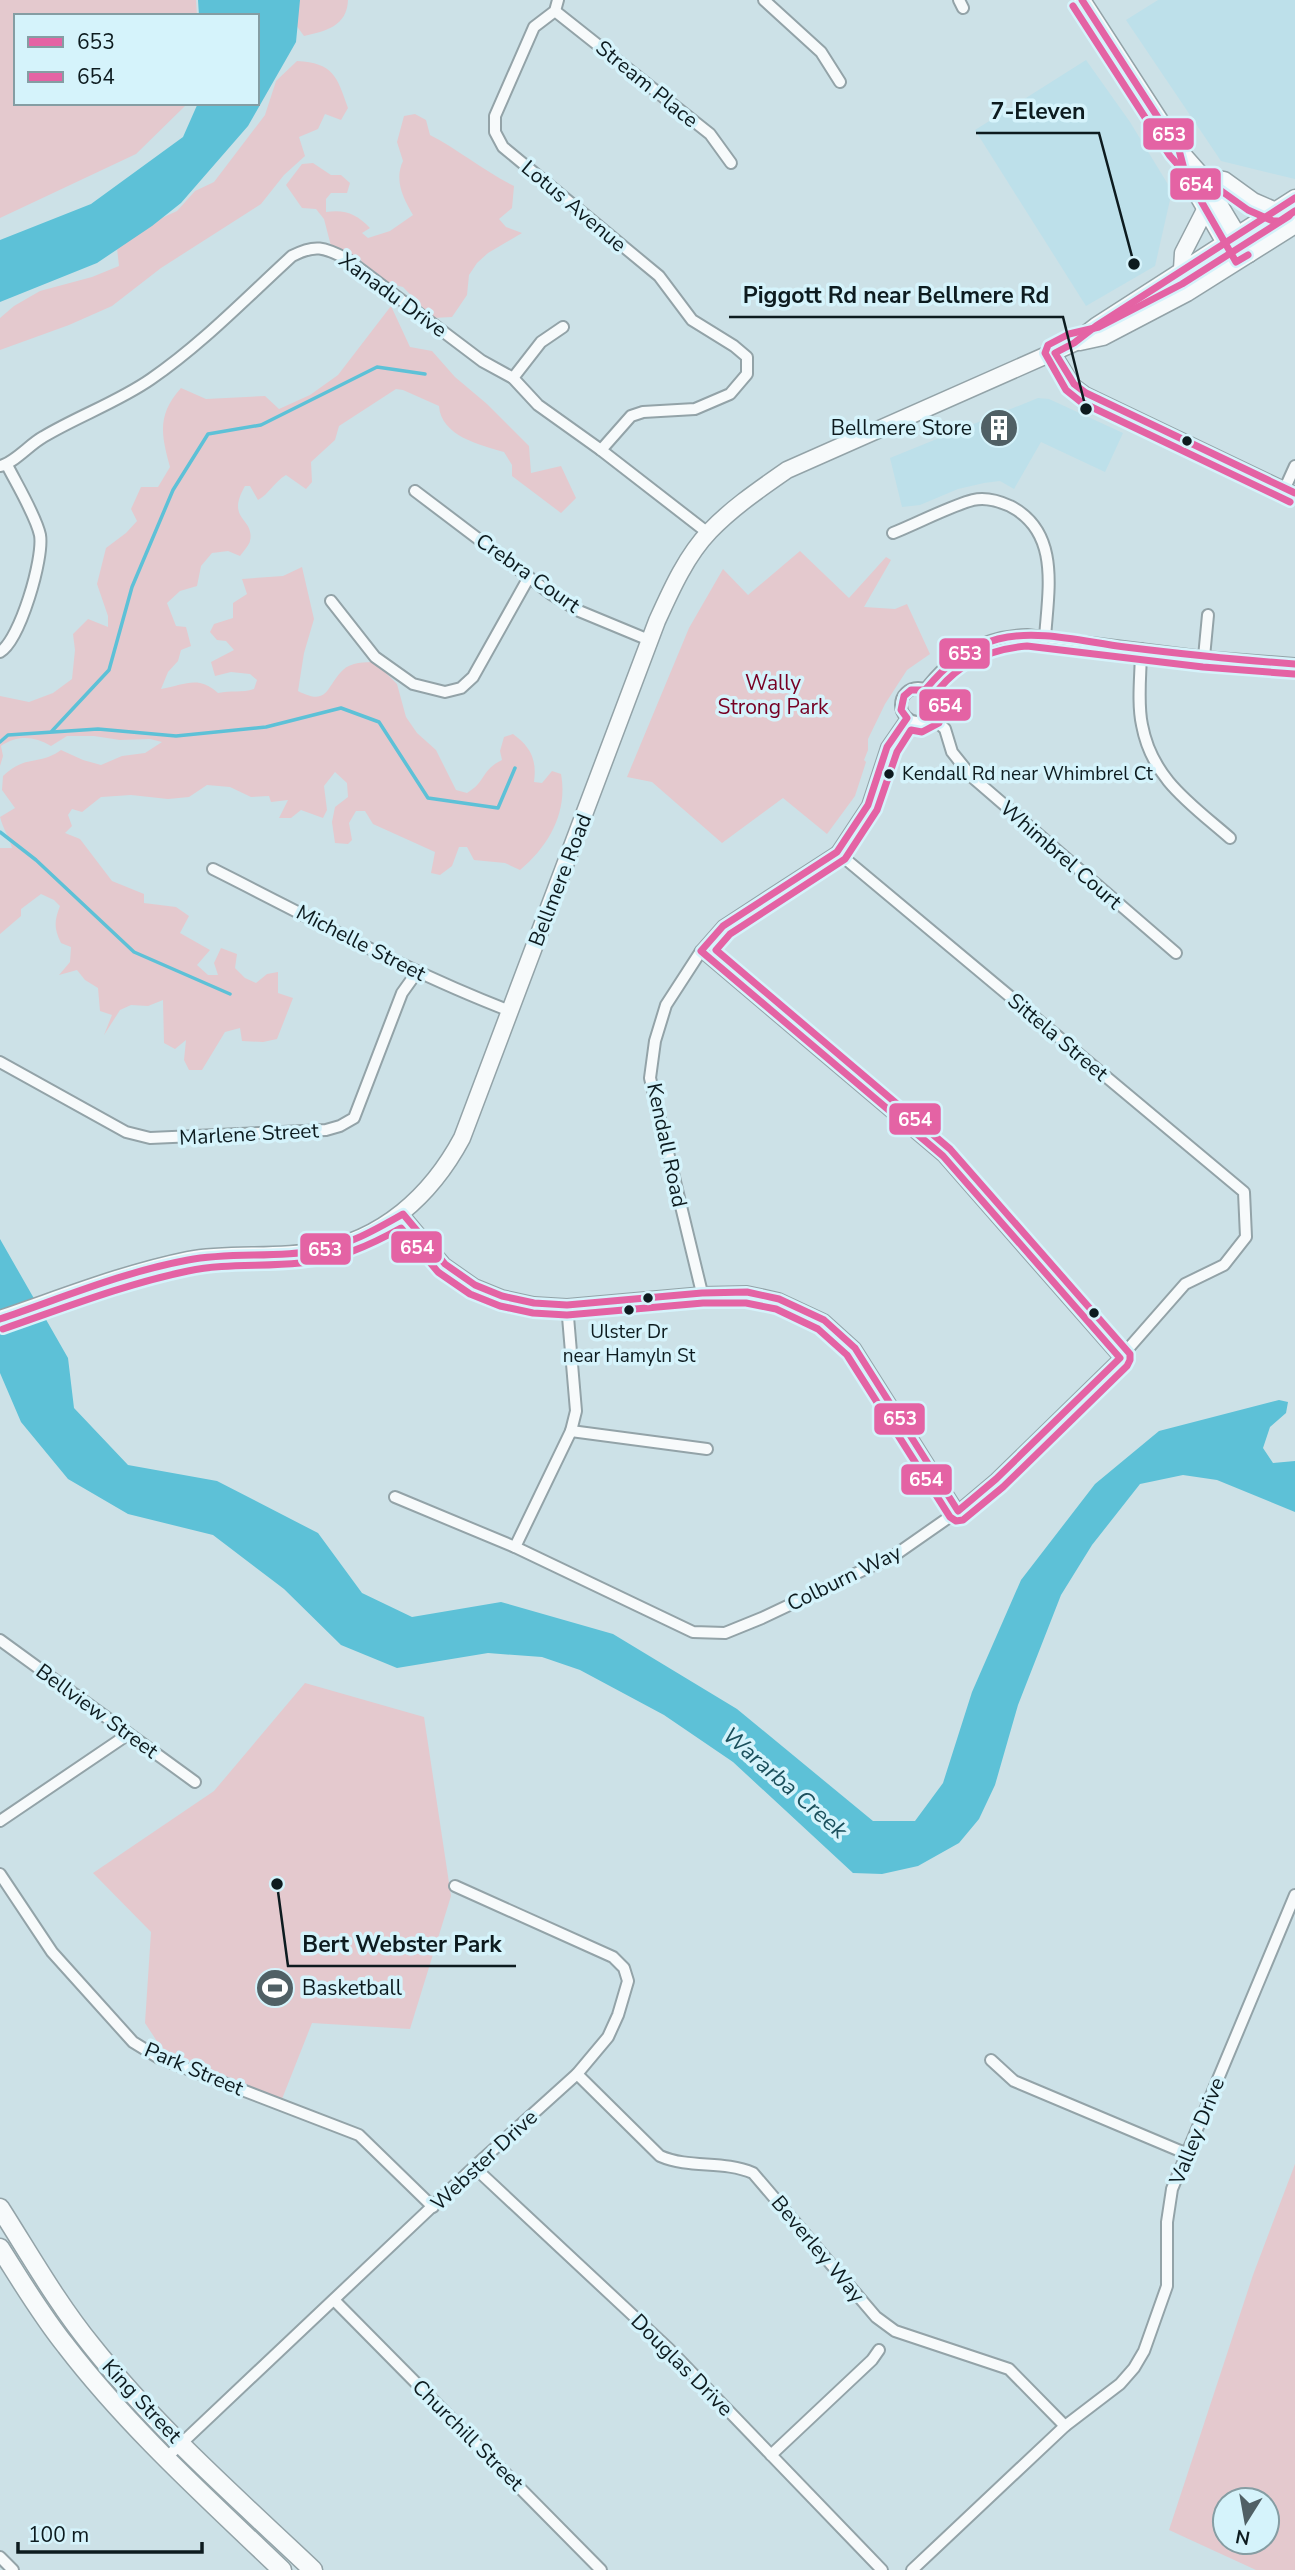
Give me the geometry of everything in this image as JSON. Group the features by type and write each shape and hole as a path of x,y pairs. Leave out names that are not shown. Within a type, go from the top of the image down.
{"main road":[{"path":"1082,0 1179,150 1202,176 1242,258"},
{"path":"1179,150 1185,173 1205,210 1231,239"},
{"path":"1202,176 1224,180 1252,201 1276,211"},
{"name":"Bellmere Road","path":"0,1319 146,1270 190,1260 316,1251 347,1243 403,1214 432,1184 456,1149 649,640 670,591 708,533 745,499 787,470 1074,343 1182,269 1295,198"},
{"path":"1182,269 1184,253 1205,210"},
{"name":"Bellmere Road","path":"1074,343 1103,337 1187,293 1295,225"},
{"name":"King Street","path":"0,2208 63,2308 127,2388 181,2444 313,2570"},
{"name":"King Street","path":"0,2248 7,2269 65,2346 129,2420 282,2570"}],"street":[{"path":"764,0 821,52 840,82"},
{"name":"Stream Place","path":"557,6 710,134 731,163"},
{"name":"Lotus Avenue","path":"557,6 534,26 526,40 495,116 495,132 503,147 659,275 692,320 747,357 747,374 730,394 695,409 643,412 631,416 601,450"},
{"name":"Xanadu Drive","path":"4,466 43,436 150,380 191,348 292,257 309,248 329,249 347,259 482,361 513,378 538,405 708,533"},
{"path":"513,378 541,342 563,327"},
{"path":"1055,353 1074,384 1086,393 1290,490 1295,466"},
{"path":"0,652 6,648 17,629 39,561 40,535 4,466"},
{"name":"Crebra Court","path":"415,491 551,594 579,611 649,640"},
{"path":"893,533 975,500 999,501 1024,513 1042,537 1049,570 1045,638"},
{"path":"331,601 375,657 413,684 445,692 461,688 473,677 529,577"},
{"path":"1204,657 1208,615"},
{"path":"925,690 948,664 977,645 1008,636 1295,664"},
{"path":"1141,649 1141,723 1151,757 1172,788 1230,838"},
{"path":"915,688 925,690 932,695 935,703 931,716 919,722 907,718 901,710 904,696 915,688"},
{"name":"Whimbrel Court","path":"931,716 945,729 952,752 972,776 1176,953"},
{"name":"Kendall Road","path":"702,1293 650,1078 655,1041 666,1004 701,951 723,926 837,852 868,805 887,747 907,718"},
{"name":"Sittela Street","path":"837,852 1244,1192 1246,1237"},
{"name":"Michelle Street","path":"214,869 417,972 510,1011"},
{"path":"701,951 943,1156 1120,1358"},
{"name":"Marlene Street","path":"0,1062 125,1132 149,1138 326,1130 354,1118 402,993 417,972"},
{"path":"403,1214 445,1264 475,1285 502,1296 534,1303 568,1304 747,1292 779,1299 824,1320 855,1348 958,1511"},
{"name":"Colburn Way","path":"395,1497 515,1547 693,1632 725,1633 895,1555 958,1511 996,1479 1120,1358 1185,1284 1224,1265 1246,1237"},
{"path":"515,1547 571,1431 576,1411 568,1304"},
{"path":"571,1431 707,1449"},
{"name":"Bellview Street","path":"0,1640 195,1782"},
{"path":"0,1821 127,1735"},
{"name":"Park Street","path":"0,1874 52,1952 133,2042 159,2058 359,2135 433,2207"},
{"name":"Webster Drive","path":"166,2458 474,2167 577,2074 608,2037 628,1981 624,1968 613,1957 455,1886"},
{"name":"Valley Drive","path":"912,2570 1065,2426 1119,2384 1134,2368 1144,2351 1167,2286 1167,2222 1172,2189 1295,1895"},
{"path":"991,2060 1014,2081 1185,2153"},
{"name":"Beverley Way","path":"577,2074 660,2156 673,2161 737,2166 753,2173 876,2317 895,2330 1009,2369 1065,2426"},
{"name":"Douglas Drive","path":"474,2167 669,2349 882,2570"},
{"name":"Churchill Street","path":"334,2300 601,2570"},
{"path":"771,2455 872,2360 879,2350"},
{"path":"0,2557 13,2570"}],"shaded area":[{"path":"1158,0 1295,0 1295,179 1221,161 1126,20"},
{"path":"1086,60 1130,122 1172,191 1155,266 1086,306 975,130"},
{"path":"1038,398 1049,399 1123,433 1105,472 1041,442 1014,489 1000,481 984,483 958,489 920,505 902,507 890,458"}],"green space":[{"path":"0,0 196,0 197,14 14,14 14,105 186,105 136,154 0,218"},
{"path":"295,0 348,0 344,16 334,26 304,36 296,25"},
{"path":"297,61 319,65 332,73 348,108 341,120 325,114 318,129 299,137 305,156 284,175 261,204 161,268 112,306 0,350 0,318 14,306 40,291 92,277 119,266 116,239 177,211 195,191 214,182 265,115 276,81"},
{"path":"415,114 426,120 430,135 514,186 512,208 499,219 506,227 522,233 488,253 477,263 469,275 467,295 452,317 433,318 403,287 382,282 368,272 361,260 331,246 324,219 316,209 302,208 286,185 302,164 313,163 331,175 341,175 350,183 347,193 331,193 326,199 326,212 345,212 360,219 370,228 362,233 368,238 390,231 413,215 401,189 399,175 403,161 397,142 404,116"},
{"path":"391,306 410,347 432,351 455,377 529,446 531,473 561,466 576,498 561,513 512,476 512,465 504,452 463,438 447,425 439,406 396,389 339,426 335,440 311,462 312,482 306,489 286,475 258,500 250,486 245,486 238,506 249,527 250,541 247,546 240,556 228,551 212,553 201,566 197,586 180,591 167,603 176,626 186,627 191,646 181,650 178,661 168,672 161,689 198,683 211,687 218,693 254,689 257,680 250,674 231,672 215,676 211,662 234,650 226,641 217,640 210,632 214,624 233,618 233,603 247,594 242,579 283,576 302,567 314,619 304,653 298,691 321,696 346,667 375,662 397,684 406,717 417,733 436,750 456,790 467,793 478,785 490,768 502,760 500,751 504,737 513,734 531,755 535,767 534,782 542,783 552,771 561,774 562,802 559,815 548,839 520,870 505,863 474,860 467,847 459,847 452,866 440,875 431,873 435,852 373,824 365,811 356,811 349,823 352,840 348,844 335,843 332,822 335,807 348,797 347,783 335,772 324,786 327,810 323,818 301,810 291,818 279,818 288,800 271,802 269,796 251,797 230,787 207,785 189,797 101,797 82,812 72,809 68,815 72,826 65,833 80,839 112,881 144,894 144,903 176,907 189,916 180,933 210,950 197,965 208,975 218,975 214,963 221,948 237,954 235,968 245,978 256,983 267,974 278,972 278,993 293,998 277,1039 263,1042 242,1041 240,1028 225,1032 202,1070 189,1070 184,1060 186,1040 175,1049 164,1043 163,1000 148,1006 131,1005 120,1010 104,1035 112,1015 100,1011 98,988 85,980 77,970 59,975 70,962 71,947 61,943 59,938 56,925 60,906 54,900 41,894 21,909 21,916 0,934 0,848 12,848 0,817 15,808 2,790 3,776 19,765 46,758 61,750 101,765 122,756 145,753 162,742 150,739 67,736 51,746 38,740 19,739 1,746 3,756 0,766 0,696 29,702 53,693 72,679 75,650 73,634 88,619 108,627 108,616 97,584 106,548 137,521 131,509 141,487 158,487 170,467 163,425 168,407 181,388 206,399 265,396 279,409 310,395 338,375"},
{"name":"Wally Strong Park","path":"800,551 849,598 886,557 891,560 864,607 895,609 907,604 930,654 907,670 885,704 868,739 864,760 866,762 855,796 827,834 783,798 722,843 652,782 627,777 689,628 723,569 748,595"},
{"path":"305,1683 424,1717 451,1896 410,2029 312,2023 282,2099 164,2052 145,2023 151,1932 93,1873 214,1791"},
{"path":"1295,2164 1295,2570 1256,2570 1226,2556 1281,2556 1281,2486 1211,2486 1211,2549 1169,2530 1253,2275"}],"water":[{"path":"198,0 300,0 296,42 248,126 181,203 152,226 97,263 0,302 0,240 91,204 183,137 197,105 259,105 259,14 199,14"},
{"name":"Wararba Creek","path":"0,1239 68,1358 74,1408 128,1465 217,1481 318,1533 362,1593 412,1617 501,1602 613,1634 737,1709 873,1821 915,1821 943,1783 972,1692 1021,1580 1095,1484 1159,1431 1279,1400 1288,1402 1286,1413 1270,1427 1263,1448 1273,1463 1295,1461 1295,1512 1217,1480 1183,1475 1140,1484 1092,1545 1061,1595 1018,1705 995,1785 979,1819 959,1843 918,1866 882,1874 853,1873 733,1762 664,1715 580,1670 542,1657 488,1653 397,1668 341,1645 284,1589 213,1535 128,1514 68,1479 21,1422 0,1373"}],"waterway":[{"path":"52,731 109,670 132,587 173,490 208,434 261,425 377,367 425,374"},
{"path":"0,742 8,735 98,729 176,736 266,727 341,708 379,722 428,798 498,808 515,768"},
{"path":"0,832 36,860 134,952 230,994"}],"transit line":[{"name":"653","path":"1082,0 1179,150 1185,173 1236,262 1248,255"},
{"name":"654","path":"1073,6 1170,156 1195,184 1220,190 1248,210 1273,221 1280,221 1295,211"},
{"name":"653","path":"1295,198 1055,353 1074,384 1086,393 1295,493"},
{"name":"654","path":"1289,216 1182,284 1099,327 1069,334 1048,345 1045,353 1066,390 1081,402 1290,502"},
{"name":"653","path":"0,1319 116,1278 164,1265 204,1258 327,1249 360,1237 403,1214 445,1264 475,1285 502,1296 534,1303 567,1305 702,1293 747,1292 779,1299 824,1320 855,1348 958,1511 996,1479 1120,1358 943,1156 701,951 723,926 837,852 868,805 887,747 907,718 901,710 904,696 911,690 925,690 949,665 976,647 998,639 1029,635 1295,664"},
{"name":"654","path":"3,1329 164,1276 216,1267 327,1259 365,1246 401,1228 438,1272 470,1294 500,1306 533,1313 567,1315 703,1303 746,1303 776,1309 818,1329 847,1355 950,1517 956,1521 963,1520 1003,1487 1127,1366 1130,1354 950,1149 716,950 730,934 845,859 877,810 897,752 911,730 922,732 939,723 945,705 939,689 958,671 978,658 1027,646 1203,667 1294,674"}],"place":[{"name":"7-Eleven","path":"1134,264"},
{"name":"Piggott Rd near Bellmere Rd","path":"1086,409"},
{"name":"Bellmere Store","path":"999,428"},
{"name":"Kendall Rd near Whimbrel Ct","path":"889,774"},
{"name":"Ulster Dr near Hamyln St","path":"629,1310"},
{"name":"Bert Webster Park","path":"277,1884"},
{"name":"Basketball","path":"275,1988"}]}
